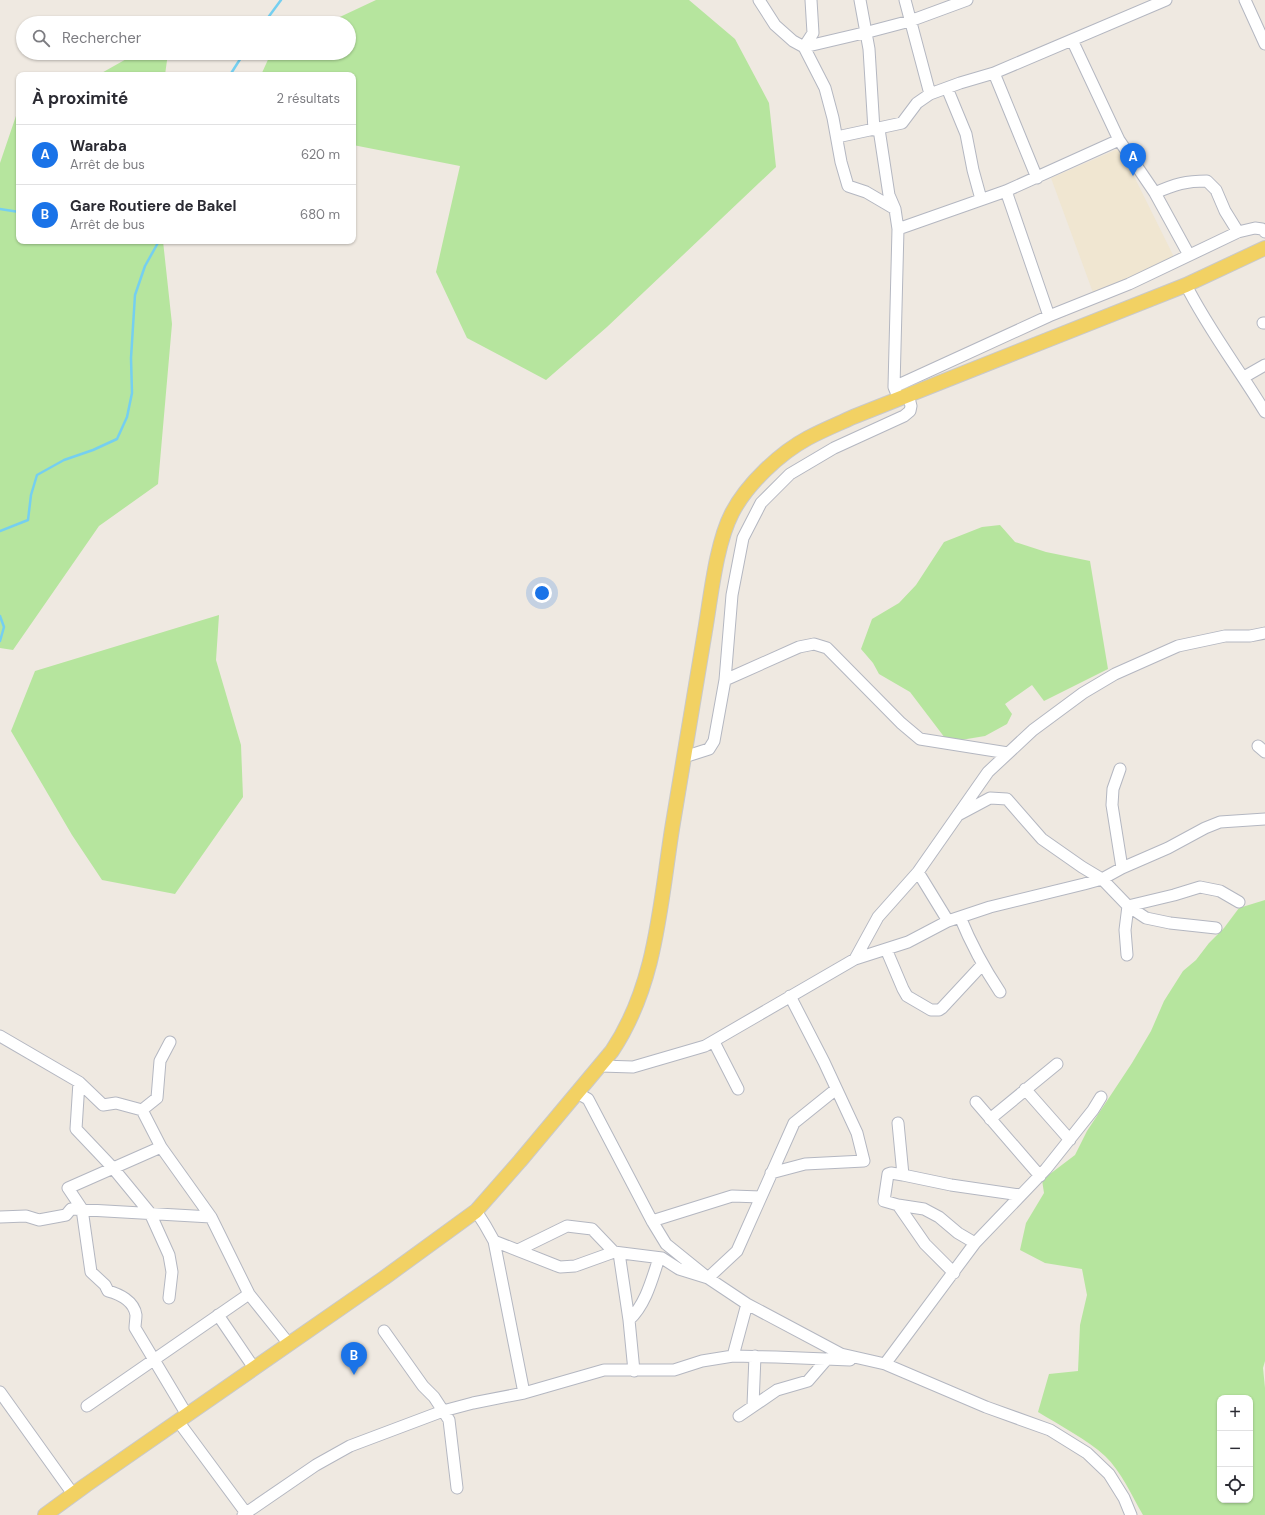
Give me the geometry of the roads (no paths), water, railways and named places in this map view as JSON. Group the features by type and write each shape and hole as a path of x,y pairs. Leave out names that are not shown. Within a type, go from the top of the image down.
{"main road":[{"path":"45,1515 384,1278 476,1211 612,1051 624,1033 634,1013 650,964 714,579 723,539 732,512 746,491 760,475 795,446 808,438 900,393 1186,285 1265,248"}],"street":[{"path":"758,0 775,25 793,41 804,47 825,88 837,137 841,162 848,186 866,192 895,210"},
{"path":"804,47 813,33 811,0"},
{"path":"684,757 709,749 714,741 725,680 732,595 743,538 761,503 790,474 834,448 904,416 910,411 910,406 900,393 898,229 895,210 889,196 876,129 869,49 860,0"},
{"path":"905,0 930,94"},
{"path":"804,47 910,21 967,0"},
{"path":"837,137 902,123 917,103 930,94 994,73 1072,40 1151,3 1166,0"},
{"path":"1245,0 1265,44"},
{"path":"1072,40 1119,140 1155,192 1189,255"},
{"path":"994,73 1037,178"},
{"path":"947,88 966,134 981,200"},
{"path":"898,229 1006,191 1119,140"},
{"path":"1155,192 1174,184 1191,181 1207,181 1212,184 1216,190 1225,211 1238,232"},
{"path":"1006,191 1049,316"},
{"path":"900,393 1049,316 1129,284 1238,232 1255,228 1262,229 1265,232"},
{"path":"1186,285 1199,312 1244,377 1265,412"},
{"path":"1244,377 1265,365"},
{"path":"855,958 878,917 918,872 988,772 1033,730 1083,693 1115,674 1178,646 1225,636 1250,636 1265,633"},
{"path":"725,680 798,647 814,644 827,648 901,723 920,739 1008,753"},
{"path":"1120,769 1113,788 1112,805 1122,868"},
{"path":"957,815 990,798 1007,799 1024,816 1042,839 1102,879 1128,906 1146,918 1170,923 1216,928"},
{"path":"600,1066 633,1066 705,1046 855,958 908,942 948,921 990,907 1102,879 1122,868 1168,848 1205,828 1220,822 1265,819"},
{"path":"918,872 948,921"},
{"path":"1128,906 1200,887 1220,891 1239,902"},
{"path":"1127,955 1125,930 1128,906"},
{"path":"960,917 982,964 1000,992"},
{"path":"886,949 907,996 935,1011 942,1008 982,964"},
{"path":"771,1173 805,1164 864,1161 857,1133 824,1062 790,996"},
{"path":"0,1036 79,1082 102,1105 116,1103 142,1110 161,1146 211,1217 249,1294 289,1344"},
{"path":"142,1110 157,1098 160,1061 170,1042"},
{"path":"714,1042 738,1089"},
{"path":"990,1119 1057,1064"},
{"path":"79,1082 76,1130 113,1168 150,1214 170,1255 172,1272 169,1298"},
{"path":"1025,1089 1070,1140"},
{"path":"708,1278 737,1251 794,1123 836,1090"},
{"path":"577,1093 588,1099 652,1221 666,1244 708,1278 747,1304 841,1354 880,1362 986,1407 1050,1430 1087,1453 1109,1474 1124,1498 1131,1515"},
{"path":"880,1362 954,1273 975,1243 1040,1176 1070,1140 1101,1097"},
{"path":"976,1102 1040,1176"},
{"path":"898,1123 903,1175"},
{"path":"161,1146 68,1188 82,1209 91,1272 105,1285 108,1291 118,1294 130,1303 136,1314 135,1328 154,1360 183,1418 244,1514 316,1465 350,1446 443,1411 473,1403 524,1393 604,1370 674,1370 702,1361 733,1356 880,1362"},
{"path":"975,1243 924,1209 886,1202 884,1198 888,1174 891,1173 951,1185 1020,1195"},
{"path":"652,1221 732,1196 761,1196"},
{"path":"898,1205 925,1244 954,1273"},
{"path":"0,1217 26,1216 39,1220 66,1215 71,1209 82,1209 211,1217"},
{"path":"476,1211 494,1241 524,1393"},
{"path":"518,1250 567,1226 592,1229 616,1252 629,1320 634,1371"},
{"path":"494,1241 560,1267 575,1266 616,1252 662,1258 679,1269 708,1278"},
{"path":"629,1320 637,1313 646,1295 659,1258"},
{"path":"87,1406 249,1294"},
{"path":"733,1356 747,1304"},
{"path":"218,1315 254,1368"},
{"path":"384,1331 423,1386 434,1397 449,1420 457,1488"},
{"path":"753,1405 754,1356"},
{"path":"738,1416 777,1390 808,1381 827,1360"},
{"path":"0,1392 73,1494"}],"waterway":[{"path":"269,16 281,0"},
{"path":"232,72 240,60"},
{"path":"0,209 16,212"},
{"path":"0,531 28,520 31,495 37,475 64,460 93,450 117,439 127,417 132,393 131,358 135,295 145,266 157,244"},
{"path":"0,616 4,627 0,641"}],"place":[{"name":"Waraba","path":"1133,176"},
{"name":"Gare Routiere de Bakel","path":"354,1375"}]}
